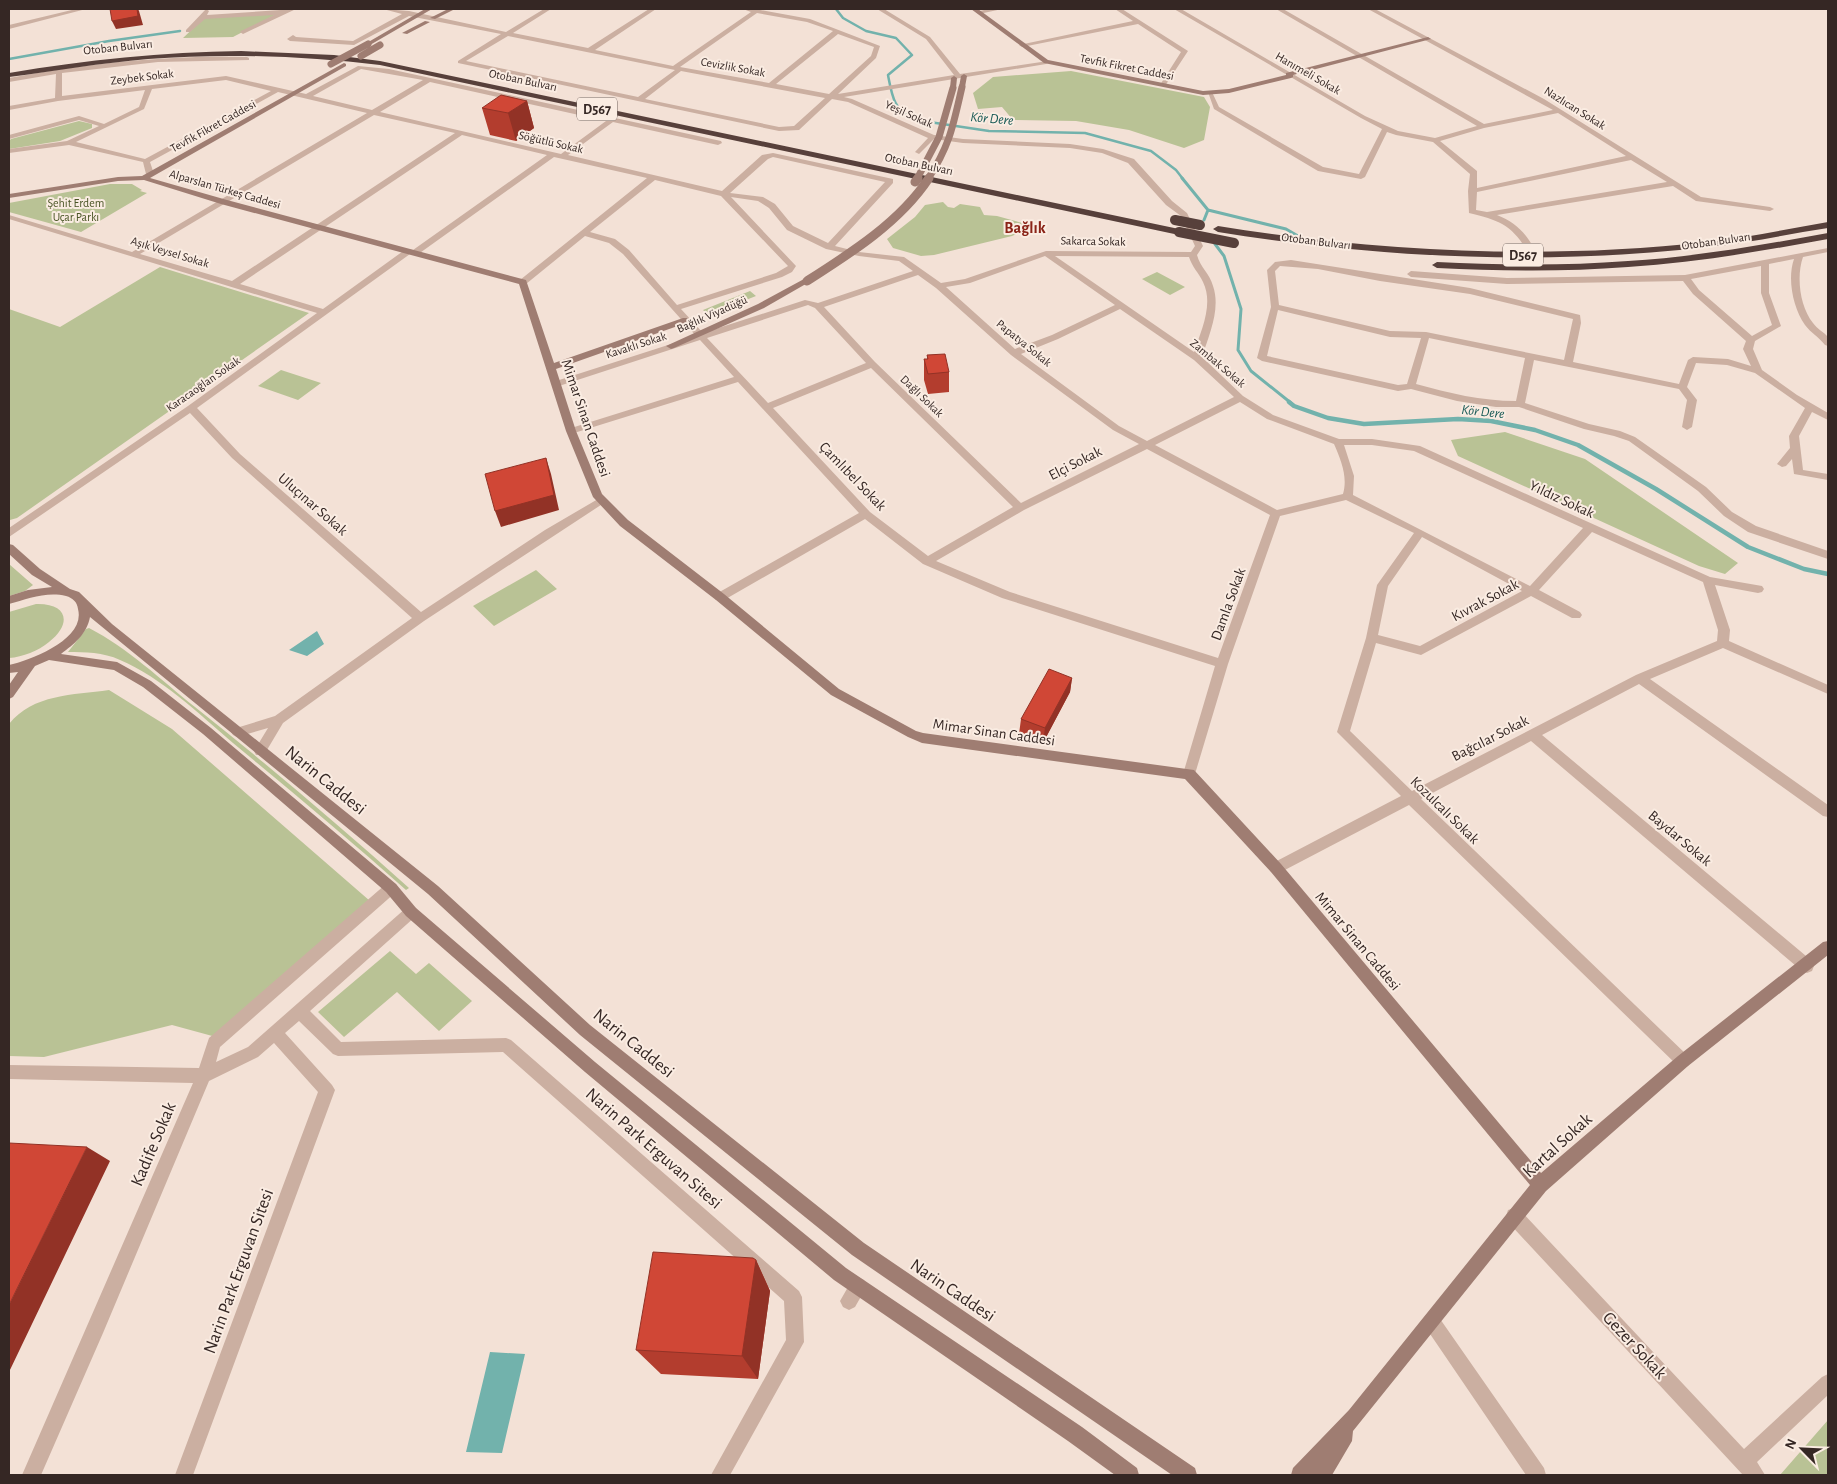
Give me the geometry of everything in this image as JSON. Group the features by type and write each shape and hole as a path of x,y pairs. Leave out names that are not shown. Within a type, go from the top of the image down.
{"highway":[{"name":"Otoban Bulvarı","path":"9,68 69,58 145,50 249,45 325,49 376,55 448,68"},
{"name":"Otoban Bulvarı","path":"9,75 109,60 215,52 288,53 358,59 1238,243"},
{"name":"Otoban Bulvarı","path":"459,66 787,139"},
{"name":"Otoban Bulvarı","path":"913,165 942,171"},
{"name":"Otoban Bulvarı","path":"1170,219 1277,240 1370,251 1449,255 1597,255 1695,246 1828,225"},
{"name":"Otoban Bulvarı","path":"1431,264 1506,267 1629,264 1693,258 1828,236"},
{"name":"Otoban Bulvarı","path":"1260,246 1354,258"}],"street":[{"path":"9,27 83,9"},
{"path":"188,31 203,17 207,9"},
{"path":"243,32 293,9"},
{"name":"Cevizlik Sokak","path":"386,9 418,15 430,20 677,69 832,96 1046,62"},
{"name":"Tevfik Fikret Caddesi","path":"293,94 331,64 429,9"},
{"name":"Tevfik Fikret Caddesi","path":"147,176 380,45 452,9"},
{"path":"459,66 506,34 548,9"},
{"path":"588,51 653,9"},
{"path":"459,66 639,100 778,129 796,128 874,57 877,46 808,20 746,9"},
{"path":"880,9 928,38 959,77"},
{"path":"977,11 999,9"},
{"path":"1118,9 1185,51 1163,85"},
{"name":"Hanımeli Sokak","path":"1177,9 1385,129 1435,140"},
{"path":"1279,9 1483,126"},
{"name":"Nazlıcan Sokak","path":"1371,9 1542,100 1699,199 1770,209"},
{"path":"639,100 677,69 756,11"},
{"name":"Tevfik Fikret Caddesi","path":"977,11 1046,62 1210,93 1229,91 1428,39"},
{"path":"203,17 284,13"},
{"path":"293,37 290,39 354,44 409,13"},
{"path":"1022,45 1139,22"},
{"path":"771,85 836,32"},
{"path":"9,80 59,71 177,59 248,59 240,65"},
{"path":"306,97 360,67 718,143"},
{"path":"58,98 59,71"},
{"path":"226,78 233,72"},
{"name":"Bağlık Viyadüğü","path":"700,334 761,306 806,278 841,260 879,231 910,201 935,168 951,136 962,87 959,77"},
{"name":"Bağlık Viyadüğü","path":"806,278 885,216 910,188 932,156 939,141 953,88 959,77"},
{"name":"Zeybek Sokak","path":"9,108 58,98 226,78 277,90"},
{"path":"134,254 428,80"},
{"path":"9,151 69,143 142,108 149,87"},
{"path":"69,143 146,161 277,90"},
{"name":"Söğütlü Sokak","path":"277,90 462,132 552,155 724,194 760,200"},
{"path":"1210,93 1216,108 1321,169 1361,177 1385,129"},
{"name":"Yeşil Sokak","path":"832,96 867,107 905,127 932,137 1070,146 1103,151 1131,161 1169,203 1184,215 1199,246 1193,255"},
{"path":"1435,140 1483,126 1558,111"},
{"path":"9,137 79,118 105,126"},
{"path":"561,157 611,120"},
{"path":"232,285 462,132"},
{"path":"919,152 932,137"},
{"path":"1435,140 1474,173 1472,210 1509,222 1526,239 1531,250"},
{"name":"Karacaoğlan Sokak","path":"9,533 552,155"},
{"path":"675,308 779,275 789,270 792,266 724,194 765,156 772,155 890,181 829,247"},
{"path":"1472,191 1633,157"},
{"path":"146,161 147,176"},
{"name":"Alparslan Türkeş Caddesi","path":"9,196 147,176 224,202 523,282"},
{"path":"523,282 654,177"},
{"path":"1489,214 1676,183"},
{"name":"Papatya Sokak","path":"760,200 772,206 790,228 829,247 858,254 900,259 939,286 1014,353 1116,428 1276,514"},
{"name":"Aşık Veysel Sokak","path":"9,217 324,312"},
{"name":"Çamlıbel Sokak","path":"584,233 612,241 626,252 675,308 866,514 927,561 1006,595 1222,664"},
{"path":"1346,272 1382,272 1507,281 1685,278 1828,250"},
{"name":"Sakarca Sokak","path":"939,286 967,281 1046,253 1193,255"},
{"name":"Zambak Sokak","path":"1046,253 1119,306 1197,358 1240,398 1270,417 1338,442"},
{"path":"1193,255 1194,265 1205,277 1210,287 1212,305 1197,358"},
{"path":"1799,256 1795,265 1797,294 1809,324 1827,337"},
{"path":"1568,363 1577,317 1470,290 1291,262 1278,264 1271,270 1275,307 1262,358 1398,388 1410,386 1457,398 1496,404 1520,404 1587,426 1617,433 1632,439 1702,489 1728,514 1752,529 1828,555"},
{"path":"1758,371 1748,349 1751,340 1777,326 1765,293 1765,263"},
{"path":"818,306 919,272"},
{"path":"1685,278 1696,292 1751,340"},
{"name":"Mimar Sinan Caddesi","path":"523,282 570,431 596,495 624,523 720,597 835,692 922,738 1189,774 1276,868 1540,1185"},
{"name":"Dağlı Sokak","path":"808,302 818,306 872,364 1020,508"},
{"name":"Kavaklı Sokak","path":"556,384 671,346 700,334 808,302"},
{"path":"1014,353 1055,337 1119,306"},
{"path":"1275,307 1390,334 1426,335 1682,387 1692,400 1687,427"},
{"path":"551,368 686,320"},
{"path":"1410,386 1426,335"},
{"path":"1520,404 1530,356"},
{"path":"1682,387 1693,360 1728,362 1758,371 1794,398 1828,416"},
{"path":"767,406 872,364"},
{"path":"570,431 740,378"},
{"name":"Elçi Sokak","path":"927,561 1020,508 1240,398"},
{"path":"1811,406 1794,436 1798,472 1828,477"},
{"name":"Uluçınar Sokak","path":"191,408 236,456 420,618"},
{"path":"1338,442 1344,456 1351,486 1347,496"},
{"name":"Yıldız Sokak","path":"1338,442 1372,442 1416,448 1589,528 1708,580 1758,589"},
{"path":"1782,464 1795,449"},
{"path":"1276,514 1347,496 1420,532 1576,615"},
{"path":"237,732 279,720 420,618 549,533 602,501"},
{"path":"720,597 866,514"},
{"name":"Damla Sokak","path":"1189,774 1222,664 1276,514"},
{"name":"Kıvrak Sokak","path":"1372,638 1421,651 1532,591 1589,528"},
{"name":"Kozulcalı Sokak","path":"1420,532 1383,585 1372,638 1343,732 1683,1061"},
{"path":"9,548 36,572 69,593"},
{"path":"1708,580 1724,630 1722,643 1828,690"},
{"path":"9,600 39,591 55,590 69,593"},
{"name":"Narin Caddesi","path":"69,593 78,598 108,627 433,890 585,1030 858,1249 1188,1475"},
{"path":"9,668 30,664 63,647 82,625 85,614 84,605"},
{"name":"Bağcılar Sokak","path":"1276,868 1640,678 1722,643"},
{"path":"48,656 116,666 147,684 207,732 391,888 412,912 590,1067 840,1274 854,1293 1075,1434 1130,1475"},
{"path":"9,694 30,664"},
{"path":"1640,678 1828,812"},
{"path":"260,751 279,720"},
{"name":"Baydar Sokak","path":"1532,734 1806,966"},
{"name":"Kadife Sokak","path":"31,1475 97,1327 204,1076 214,1043 391,888"},
{"path":"9,1072 204,1076 253,1052 278,1036 299,1011 412,912"},
{"name":"Kartal Sokak","path":"1355,1416 1540,1185 1683,1061 1828,947"},
{"name":"Narin Park Erguvan Sitesi","path":"299,1011 338,1049 506,1045 793,1297 795,1342 720,1475"},
{"name":"Narin Park Erguvan Sitesi","path":"184,1475 326,1090 278,1036"},
{"name":"Gezer Sokak","path":"1514,1216 1750,1469"},
{"path":"1432,1322 1537,1475"},
{"path":"1750,1469 1828,1383"},
{"path":"1300,1475 1355,1416"},
{"path":"1322,1475 1355,1416"}],"green space":[{"path":"277,14 233,37 183,38 204,18"},
{"path":"1071,71 1204,97 1210,107 1204,140 1184,148 1129,130 1076,121 1013,120 1002,107 978,109 973,93 993,77"},
{"path":"79,121 92,124 92,128 60,141 9,149 9,141 11,139"},
{"name":"Şehit Erdem Uçar Parkı","path":"110,184 132,184 142,190 140,191 147,193 81,232 9,212 9,203"},
{"path":"943,202 948,207 954,208 960,204 980,207 984,215 997,216 1033,226 1012,236 934,255 921,256 893,248 887,239 915,217 925,205"},
{"path":"160,267 309,313 17,518 10,520 9,309 60,327"},
{"path":"1157,272 1185,287 1170,295 1142,279"},
{"path":"750,291 756,296 708,315 703,310"},
{"path":"281,370 321,383 298,400 258,386"},
{"path":"1505,432 1585,459 1738,563 1725,574 1699,566 1458,456 1451,440"},
{"path":"9,564 33,585 25,591 9,596"},
{"path":"536,570 557,589 494,626 473,606"},
{"path":"36,604 54,607 60,611 64,621 61,628 57,635 35,651 9,658 9,612"},
{"path":"89,628 117,645 144,665 250,751 409,888 406,890 165,686 114,657 94,653 68,652 86,629"},
{"path":"109,690 172,729 370,901 216,1037 172,1025 44,1057 9,1056 9,724 19,714 42,701 68,695"},
{"path":"390,951 416,974 429,963 472,1001 439,1031 397,992 344,1037 318,1012"},
{"path":"1828,1420 1828,1475 1780,1475"}],"water":[{"path":"317,631 324,644 307,656 289,650"},
{"path":"490,1352 525,1354 502,1453 466,1452"}],"building":[{"path":"110,9 137,9 138,16 112,21"},
{"path":"501,95 527,101 508,113 482,108"},
{"path":"945,354 949,372 928,374 924,359 928,359 927,355"},
{"path":"546,458 554,495 495,511 485,474"},
{"path":"1049,669 1072,678 1045,728 1021,719"},
{"path":"9,1143 87,1147 9,1305"},
{"path":"653,1252 753,1258 756,1260 742,1356 636,1350"}],"waterway":[{"name":"Kör Dere","path":"836,9 843,18 866,31 896,38 912,55 888,75 895,102 903,113 909,117 916,120 989,131 1085,133 1151,151 1176,170 1183,179"},
{"path":"9,59 109,41 180,31"},
{"name":"Kör Dere","path":"1182,178 1208,210"},
{"name":"Kör Dere","path":"1204,220 1208,210"},
{"path":"1208,210 1286,229 1298,236"},
{"name":"Kör Dere","path":"1215,244 1224,256 1241,309 1238,350 1251,371 1291,403"},
{"name":"Kör Dere","path":"1289,402 1294,406 1328,418 1364,424 1458,419 1491,421 1535,430 1578,445 1656,489 1748,547 1804,569 1828,574"}],"district":[{"name":"Bağlık","path":"1025,227"}]}
